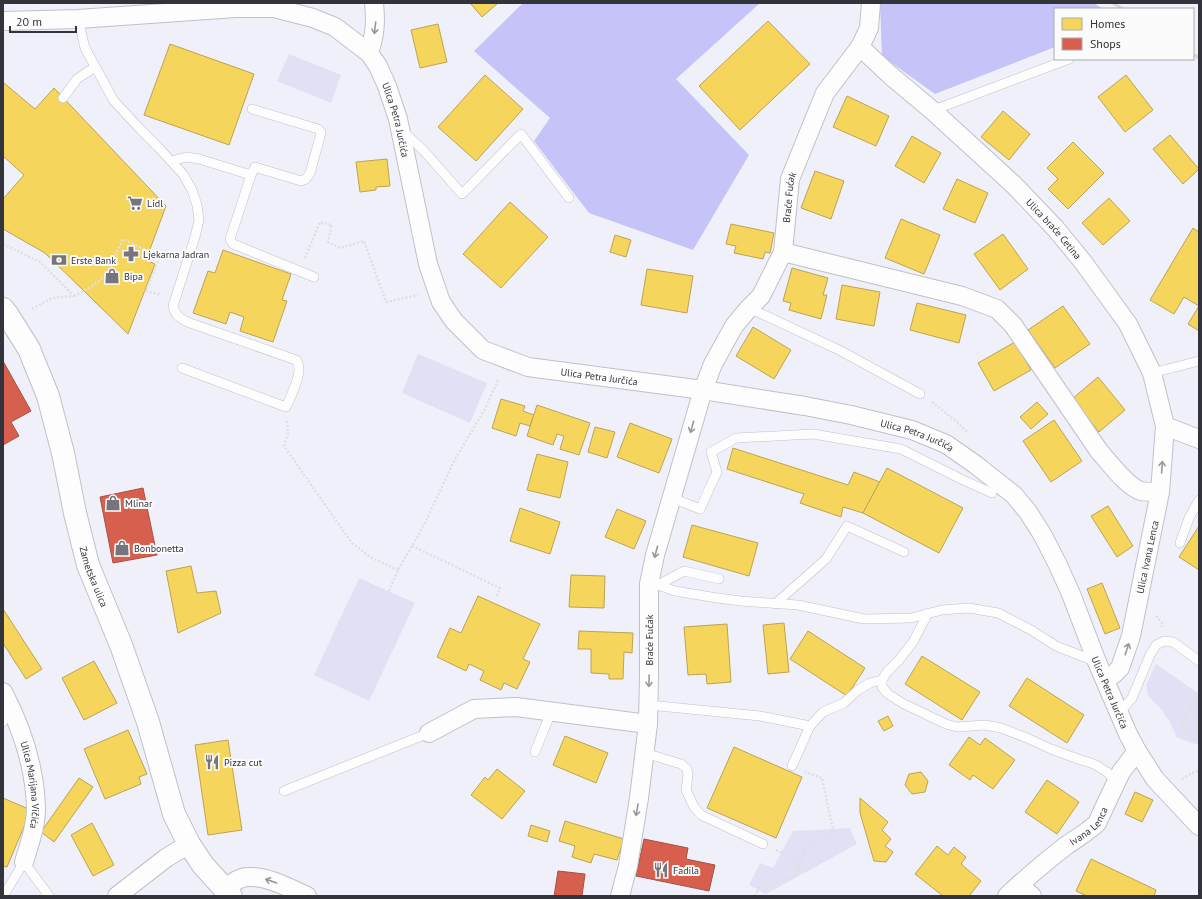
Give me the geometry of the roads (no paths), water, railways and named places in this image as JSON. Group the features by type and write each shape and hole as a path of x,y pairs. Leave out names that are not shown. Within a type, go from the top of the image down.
{"main road":[{"name":"Zametska ulica","path":"10,313 29,349 48,396 63,453 75,514 88,565 121,645 148,722 174,814 189,844 203,865 227,893"}],"street":[{"path":"369,53 374,39 376,21 374,3"},
{"name":"Braće Fućak","path":"703,390 713,364 734,326 761,296 784,252 790,179 792,172 825,93 860,47 869,28 871,3"},
{"name":"Ulica Petra Jurčića","path":"3,21 78,19 236,8 274,8 313,18 335,27 369,53 378,66 387,86 401,129 428,264 441,302 454,322 483,350 528,368 703,390 805,406 851,415 912,430 946,444 1014,495 1028,512 1042,534 1057,563 1119,713 1137,751 1155,778 1199,826"},
{"name":"Ulica braće Cetina","path":"860,47 1014,185 1056,229 1083,262 1128,324 1152,373 1165,426"},
{"path":"784,252 962,296 997,309 1013,325 1099,451 1115,470 1128,483 1140,491 1160,492"},
{"name":"Braće Fučak","path":"620,896 628,866 640,798 648,724 655,555 703,390"},
{"path":"1165,426 1199,439"},
{"name":"Ulica Ivana Lenca","path":"1106,680 1120,668 1131,636 1160,492 1165,426"},
{"name":"Ulica Marijana Vičića","path":"6,707 23,739 30,761 36,810 33,833 24,862"},
{"path":"429,733 474,709 516,707 648,724"},
{"name":"Ivana Lenca","path":"1019,892 1050,859 1068,844 1092,829 1097,823 1121,772 1137,751"},
{"path":"117,896 166,858 189,844"},
{"path":"227,893 235,880 247,876 262,878 281,884 307,896"}],"lane":[{"path":"78,19 85,48 114,101 183,174 192,190 197,205 199,220 173,306 174,310 180,318 190,323 296,360 299,368 298,377 286,407 182,368"},
{"path":"933,111 1066,60"},
{"path":"63,98 77,79 95,67"},
{"path":"252,108 318,129 320,132 310,173 306,179 301,181 255,167 251,175 230,242 314,277"},
{"path":"401,129 424,151 462,194 521,134 569,198"},
{"path":"172,161 186,157 199,159 251,175"},
{"path":"749,308 839,350 920,394"},
{"path":"1152,373 1199,361"},
{"path":"672,498 700,509 717,472 711,452 736,438 813,434 901,449 992,493"},
{"path":"1180,543 1189,518 1199,500"},
{"path":"775,604 826,559 847,526 904,552"},
{"path":"653,584 684,571 720,579"},
{"path":"653,584 675,591 711,597 798,605 864,619 911,618 942,610 969,608 998,613 1031,630 1056,646 1098,662"},
{"path":"928,613 913,642 882,680 882,687 888,694 904,704 946,724 957,727 984,725 1001,728 1028,738 1051,749 1094,764 1107,772 1117,782"},
{"path":"1119,713 1132,698 1150,655 1156,645 1164,641 1173,642 1199,661"},
{"path":"792,766 810,726 823,712 844,703 858,690 870,683 882,680"},
{"path":"649,705 760,716 810,726"},
{"path":"535,752 551,712"},
{"path":"284,791 429,733"},
{"path":"645,753 681,764 687,769 688,775 686,790 694,807 701,815 764,844"},
{"path":"3,894 24,862 49,896"}],"railway":[{"path":"1113,3 1121,8"},
{"path":"1194,55 1199,58"}],"place":[{"name":"Lidl","path":"135,203"},
{"name":"Ljekarna Jadran","path":"131,254"},
{"name":"Erste Bank","path":"59,260"},
{"name":"Bipa","path":"112,276"},
{"name":"Mlinar","path":"113,503"},
{"name":"Bonbonetta","path":"122,548"},
{"name":"Pizza cut","path":"212,762"},
{"name":"Fadila","path":"661,870"}]}
